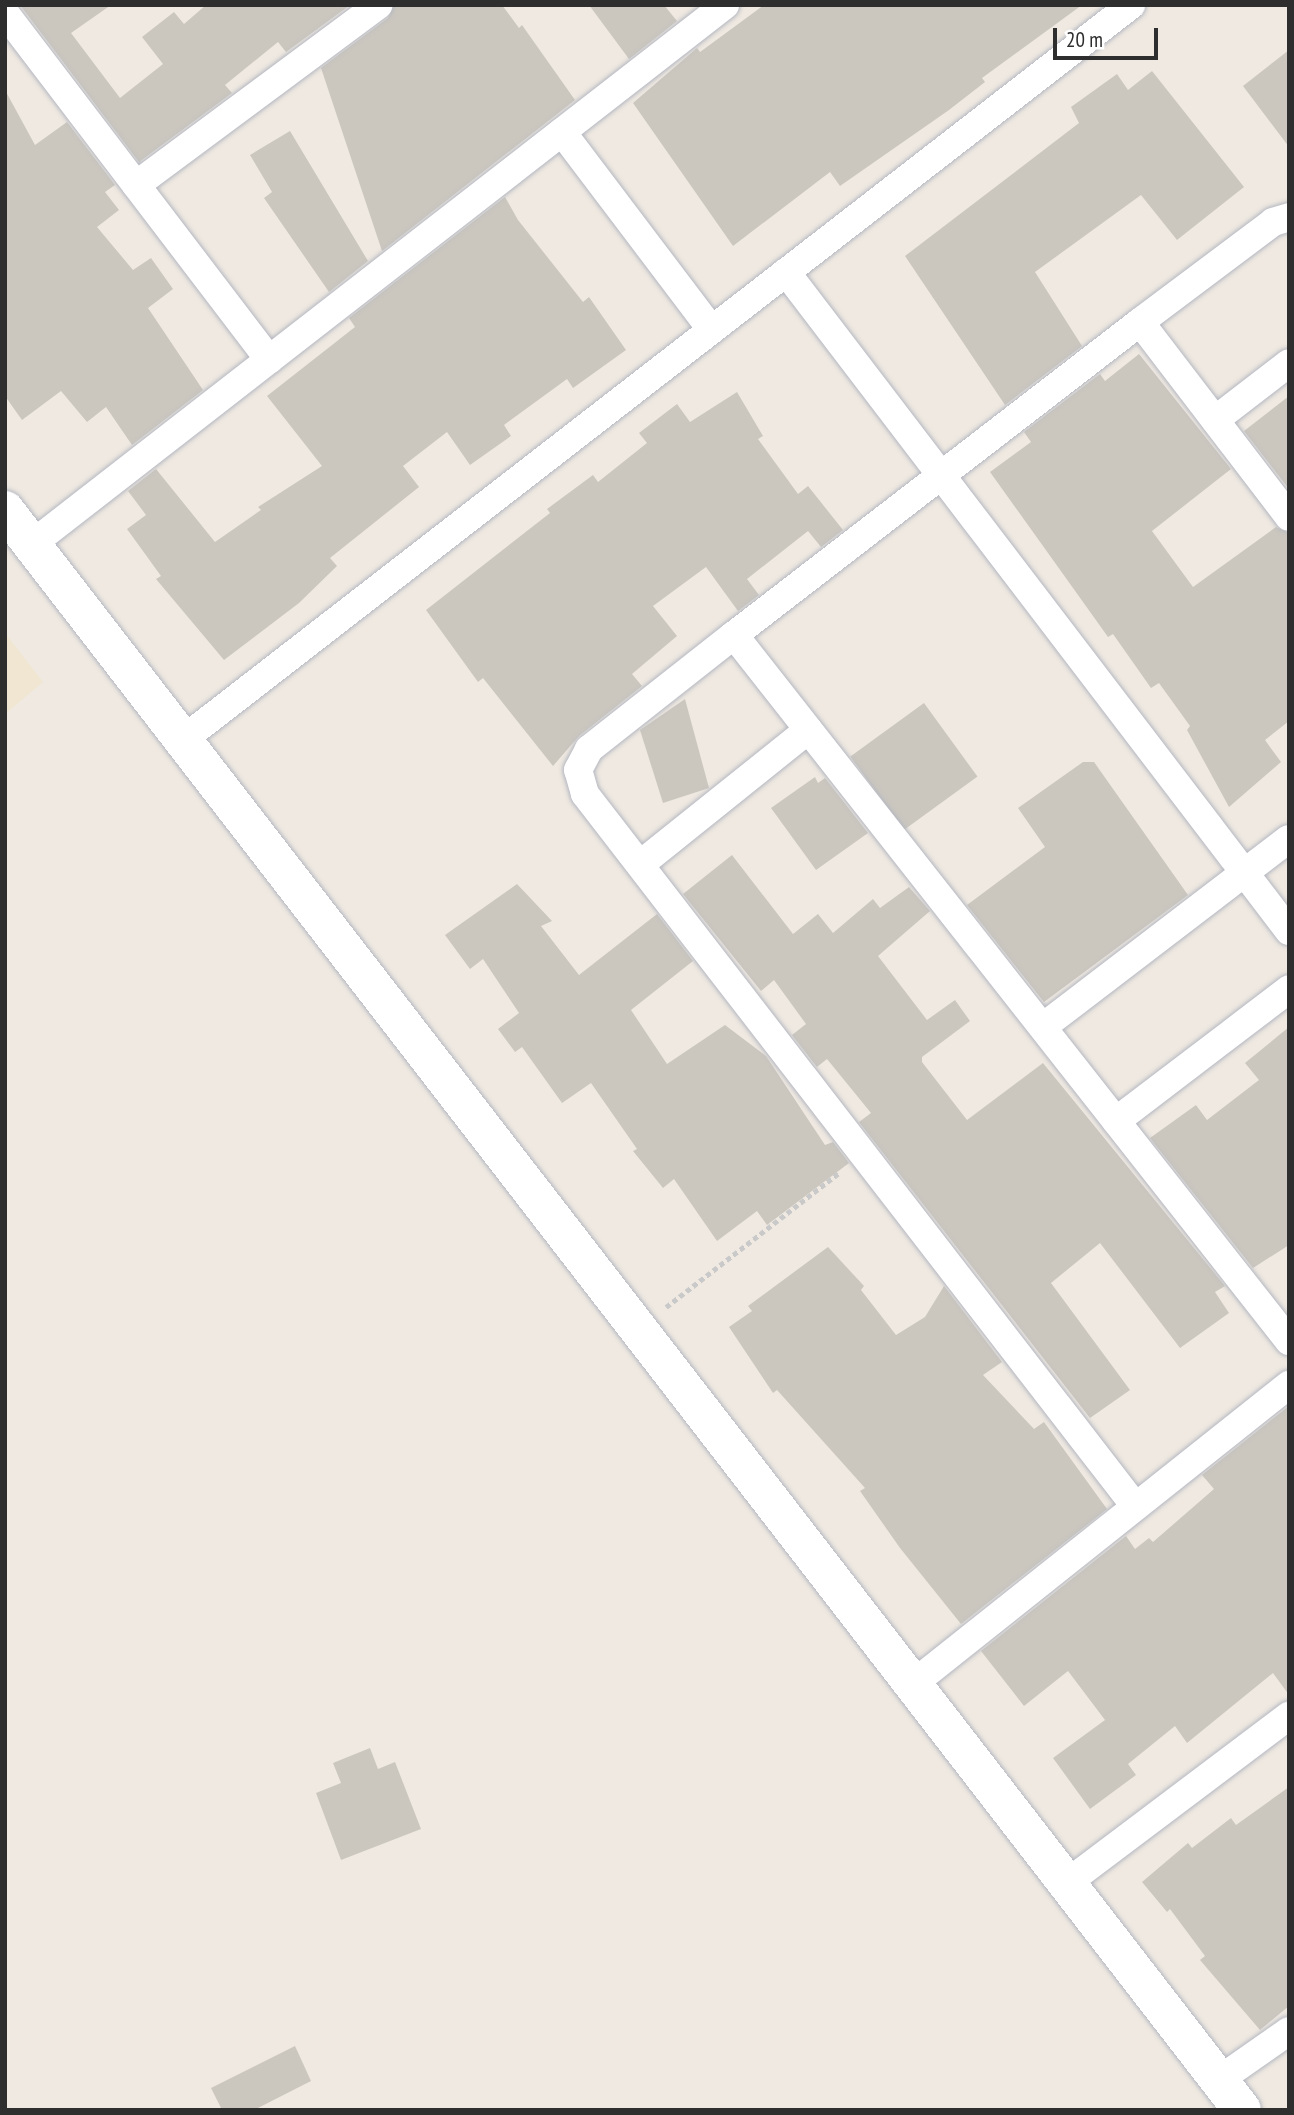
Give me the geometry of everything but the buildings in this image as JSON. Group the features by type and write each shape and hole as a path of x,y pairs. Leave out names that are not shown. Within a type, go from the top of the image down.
{"street":[{"path":"136,185 378,5"},
{"path":"32,544 725,5"},
{"path":"185,738 1131,5"},
{"path":"5,13 270,360"},
{"path":"562,132 712,330"},
{"path":"1135,1506 642,863 585,794 578,770 589,749 734,635 1273,222 1289,218"},
{"path":"786,272 1289,931"},
{"path":"1140,322 1289,517"},
{"path":"1215,420 1289,363"},
{"path":"5,510 185,738 1242,2110"},
{"path":"734,635 1289,1341"},
{"path":"642,863 808,730"},
{"path":"1044,1026 1289,839"},
{"path":"1116,1121 1289,989"},
{"path":"914,1683 1289,1385"},
{"path":"1067,1882 1289,1716"},
{"path":"1219,2080 1289,2031"}],"path":[{"path":"639,1327 865,1153"}],"shaded area":[{"path":"5,633 43,682 5,714"}]}
